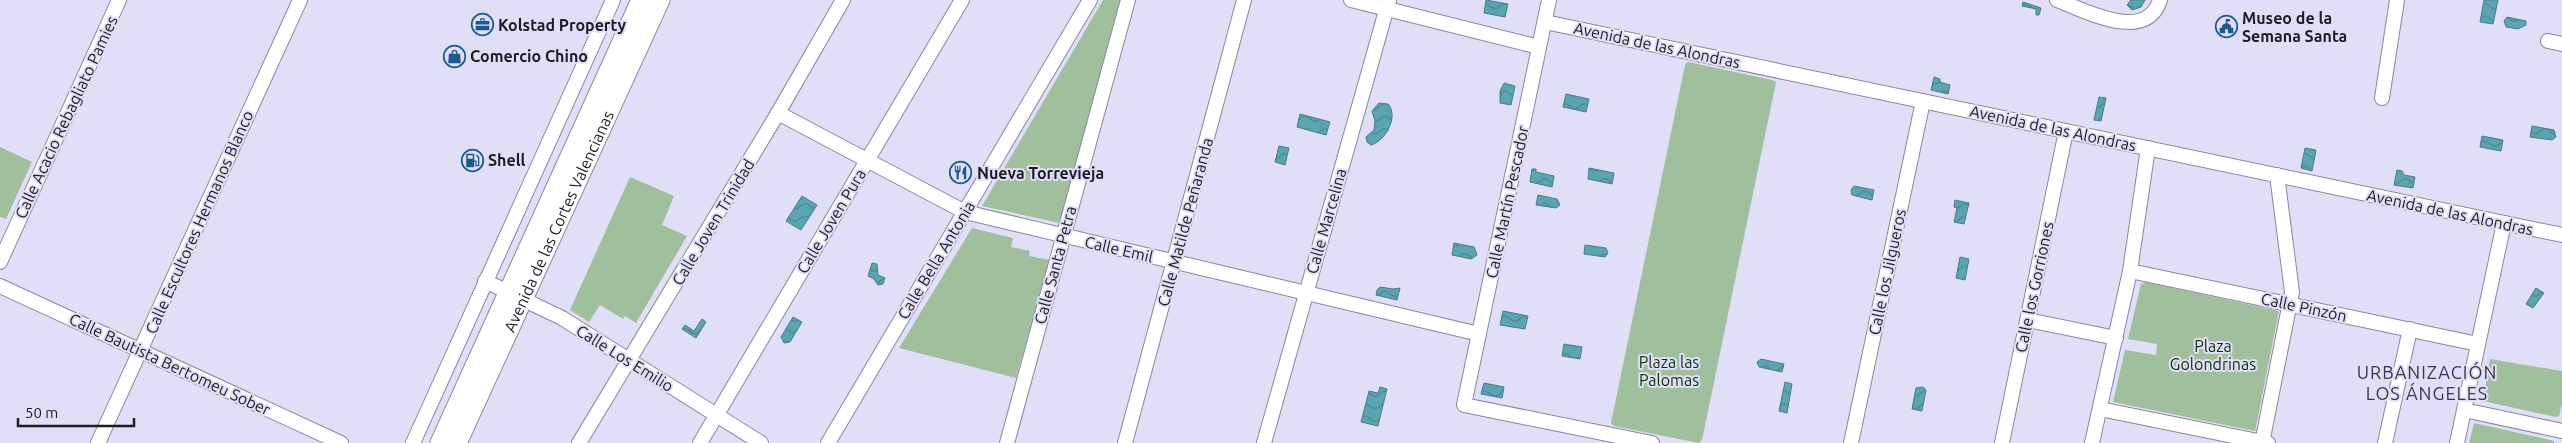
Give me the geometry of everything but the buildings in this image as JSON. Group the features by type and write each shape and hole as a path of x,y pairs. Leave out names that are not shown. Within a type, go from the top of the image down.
{"main road":[{"name":"Avenida de las Cortes Valencianas","path":"457,443 516,295 641,0"},
{"name":"Avenida de las Cortes Valencianas","path":"440,443 516,295 660,0"}],"street":[{"name":"Calle Acacio Rebagliato Pamies","path":"0,262 120,0"},
{"name":"Calle Escultores Hermanos Blanco","path":"98,443 300,0"},
{"path":"413,443 613,0"},
{"name":"Calle Joven Trinidad","path":"579,443 778,113 843,0"},
{"name":"Calle Joven Pura","path":"700,443 962,0"},
{"name":"Calle Bella Antonia","path":"828,443 1090,0"},
{"name":"Calle Santa Petra","path":"1007,443 1128,0"},
{"name":"Calle Matilde Peñaranda","path":"1125,443 1244,0"},
{"path":"1351,0 1388,4 1539,47"},
{"name":"Calle Martín Pescador","path":"1549,0 1464,405 1652,443"},
{"path":"2056,0 2126,23 2134,23 2149,16 2160,0"},
{"path":"2382,98 2397,0"},
{"name":"Calle Marcelina","path":"1264,443 1388,4"},
{"name":"Avenida de las Alondras","path":"1545,22 2562,235"},
{"path":"2548,41 2562,44"},
{"name":"Calle los Jilgueros","path":"1850,443 1923,101"},
{"name":"Calle Emil","path":"778,113 964,212 1479,334"},
{"name":"Calle los Gorriones","path":"2002,443 2066,131"},
{"path":"2092,443 2130,271 2148,148"},
{"path":"2100,409 2264,443 2292,292 2277,175"},
{"path":"2457,443 2504,223"},
{"name":"Calle Pinzón","path":"2130,271 2478,344"},
{"name":"Calle Los Emilio","path":"485,280 562,318 761,443"},
{"name":"Calle Bautista Bertomeu Sober","path":"0,286 341,443"},
{"path":"2028,320 2116,338"},
{"path":"2384,443 2410,329"},
{"path":"2464,410 2562,430"}],"green space":[{"path":"1103,0 1120,0 1060,223 982,206"},
{"name":"Plaza las Palomas","path":"1688,62 1776,82 1702,440 1699,443 1614,426 1611,423 1685,65"},
{"path":"0,147 32,162 6,219 0,217"},
{"path":"630,177 674,196 662,225 687,236 636,323 625,316 623,319 600,305 589,322 570,310"},
{"path":"972,228 1013,238 1011,247 1030,251 1029,256 1050,260 1016,378 899,348"},
{"name":"Plaza Golondrinas","path":"2145,282 2279,311 2255,431 2113,402 2125,350 2156,355 2157,344 2128,339 2141,284"},
{"path":"2490,359 2562,371 2562,404 2559,416 2556,417 2483,401"},
{"path":"2474,423 2554,441 2554,443 2469,443"}],"water":[{"path":"1486,0 1508,4 1505,17 1484,13"},
{"path":"2131,0 2145,0 2141,7 2132,10 2127,5"},
{"path":"2484,0 2498,0 2493,24 2480,22"},
{"path":"2023,2 2041,8 2039,15 2036,15 2036,9 2022,6"},
{"path":"2507,17 2526,21 2526,25 2518,29 2506,27 2504,21"},
{"path":"1934,77 1940,79 1940,82 1950,85 1948,94 1931,90"},
{"path":"1504,83 1515,86 1511,105 1500,103 1500,91"},
{"path":"1566,94 1589,99 1586,112 1563,107"},
{"path":"2099,97 2106,98 2101,121 2094,120"},
{"path":"1379,103 1388,104 1391,109 1391,121 1382,139 1371,145 1367,142 1366,137 1374,130 1375,121 1372,111"},
{"path":"1300,114 1330,122 1326,135 1297,127"},
{"path":"2532,126 2554,130 2556,137 2552,140 2530,137"},
{"path":"2482,136 2503,140 2501,151 2480,147"},
{"path":"1279,146 1289,148 1285,165 1275,162"},
{"path":"2305,148 2316,150 2312,171 2301,168"},
{"path":"1589,168 1614,173 1612,184 1588,179"},
{"path":"1532,169 1536,169 1536,172 1554,176 1552,187 1530,182"},
{"path":"2397,170 2402,171 2404,175 2415,177 2413,188 2394,185"},
{"path":"1854,186 1874,190 1872,200 1852,195 1851,190"},
{"path":"1538,195 1557,199 1560,205 1556,208 1536,205"},
{"path":"802,196 817,205 801,230 786,221"},
{"path":"1955,200 1969,203 1964,224 1954,222 1957,208 1954,207"},
{"path":"1454,243 1474,247 1477,255 1471,259 1452,255"},
{"path":"1585,245 1606,248 1608,253 1605,257 1584,254"},
{"path":"1960,257 1969,259 1965,280 1956,278"},
{"path":"872,263 877,264 878,275 885,278 883,284 878,285 874,279 868,276"},
{"path":"1380,287 1400,288 1397,300 1376,295"},
{"path":"2536,288 2544,293 2533,308 2526,304"},
{"path":"1503,311 1528,316 1525,329 1500,325"},
{"path":"793,317 802,322 790,342 784,343 781,337"},
{"path":"702,319 706,322 696,338 682,329 685,325 694,331"},
{"path":"1564,344 1582,347 1580,359 1562,356"},
{"path":"1761,359 1784,364 1782,372 1759,367 1757,362"},
{"path":"1785,382 1792,384 1787,413 1779,411"},
{"path":"1484,383 1504,387 1502,398 1481,394"},
{"path":"1380,387 1387,389 1378,426 1361,422 1369,391 1378,393"},
{"path":"1923,387 1926,390 1922,411 1912,409 1916,388"}],"place":[{"name":"Kolstad Property","path":"482,25"},
{"name":"Museo de la Semana Santa","path":"2226,27"},
{"name":"Comercio Chino","path":"454,56"},
{"name":"Shell","path":"472,160"},
{"name":"Nueva Torrevieja","path":"961,173"}],"district":[{"name":"URBANIZACIÓN LOS ÁNGELES","path":"2427,383"}]}
